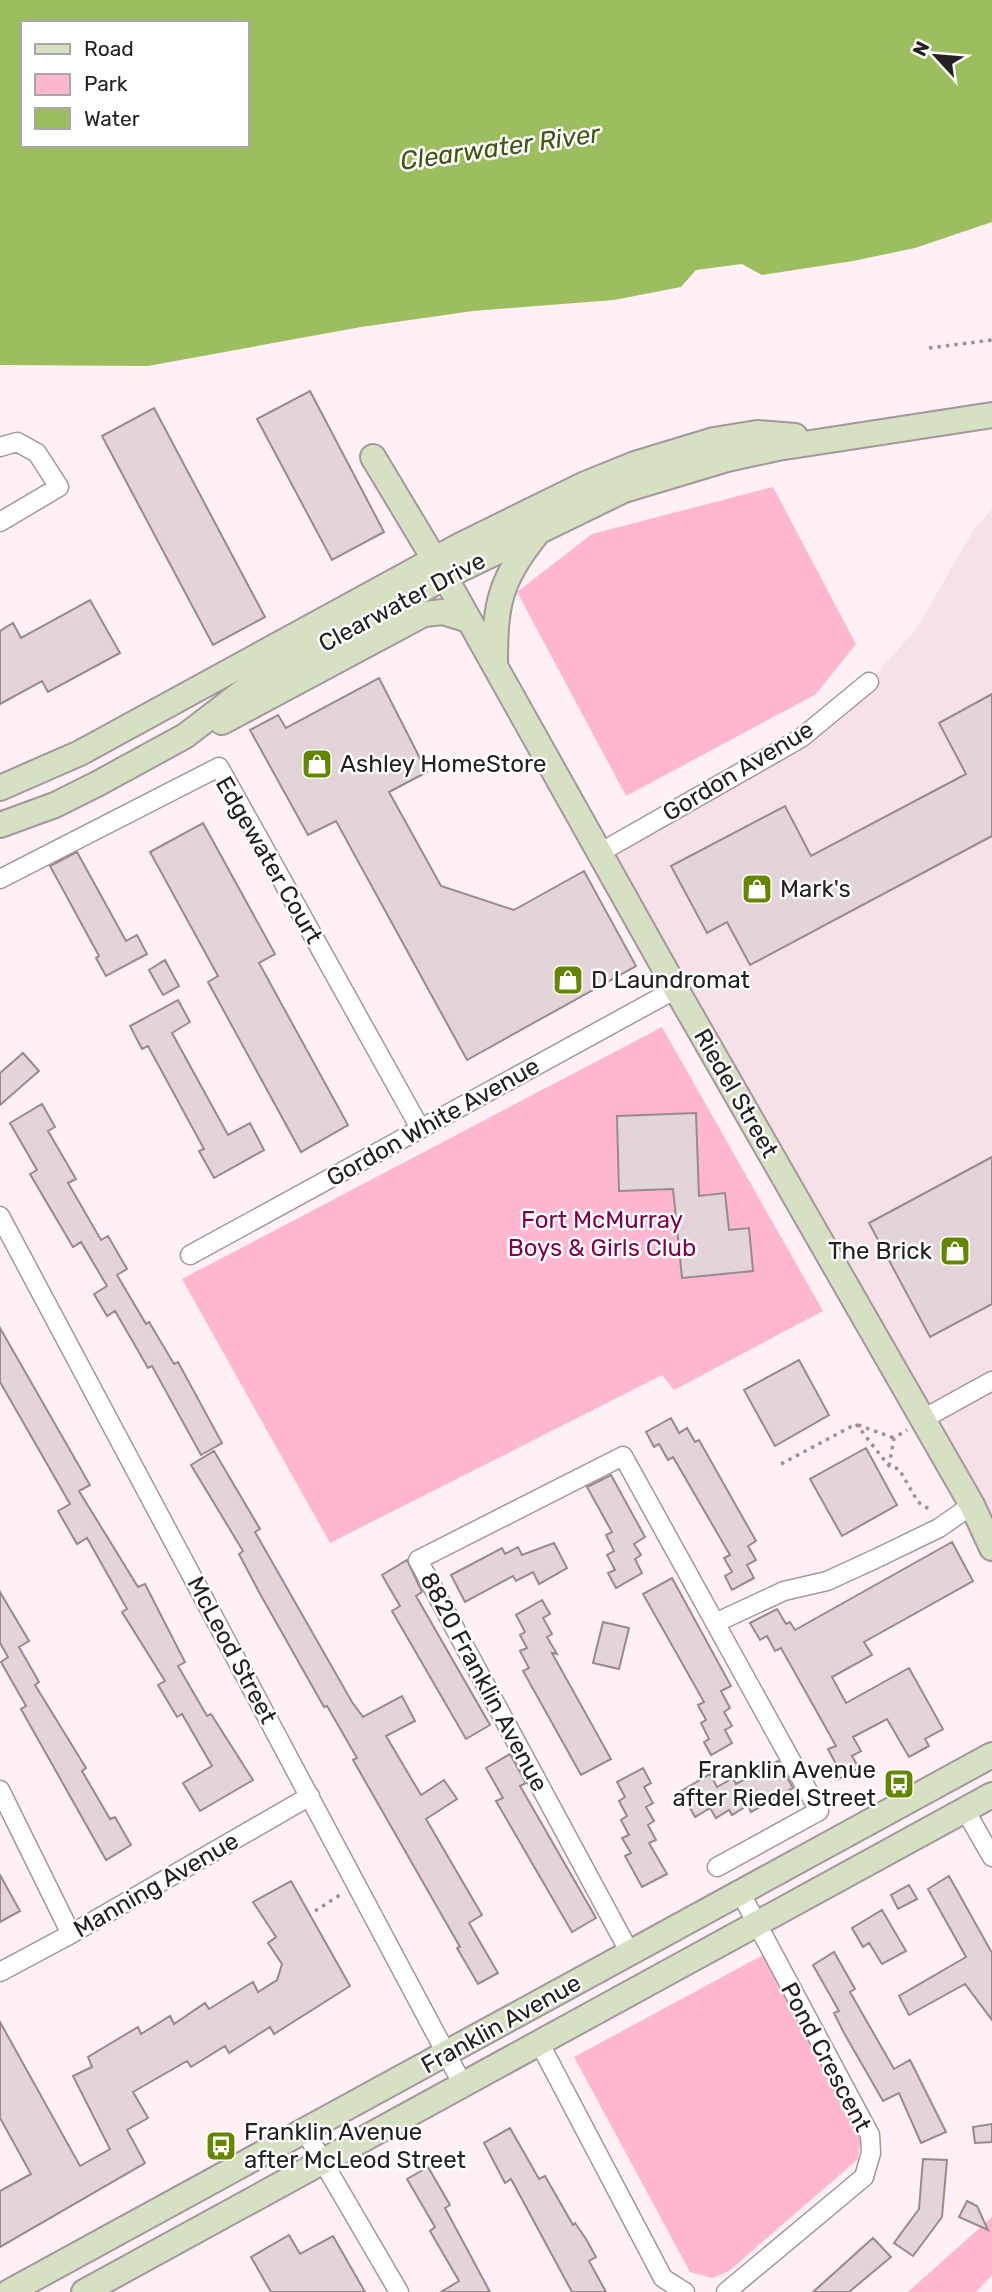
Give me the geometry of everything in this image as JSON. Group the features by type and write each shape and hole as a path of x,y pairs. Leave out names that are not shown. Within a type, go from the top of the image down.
{"main road":[{"name":"Clearwater Drive","path":"0,788 80,753 439,568 542,528 624,490 727,459 831,438 992,415"},
{"name":"Clearwater Drive","path":"0,825 55,805 185,736 253,684 549,501 677,450 757,433 831,438"},
{"name":"Riedel Street","path":"373,457 439,568 676,989 972,1504 992,1548"},
{"path":"495,666 495,616 503,586 517,559 542,528"},
{"path":"185,736 226,720 424,614 443,612 468,620"},
{"name":"Franklin Avenue","path":"9,2292 992,1755"},
{"name":"Franklin Avenue","path":"84,2292 992,1795"}],"street":[{"path":"0,447 17,442 37,453 59,488 0,522"},
{"name":"Gordon Avenue","path":"601,852 801,738 869,682"},
{"name":"Edgewater Court","path":"0,879 219,767 420,1128"},
{"name":"Gordon White Avenue","path":"190,1255 676,989"},
{"name":"McLeod Street","path":"0,1216 463,2085"},
{"path":"923,1419 992,1381"},
{"name":"8820 Franklin Avenue","path":"630,1953 418,1560 622,1456 819,1811 718,1867"},
{"path":"715,1623 784,1591 827,1581 863,1565 939,1528 972,1504"},
{"path":"0,1790 71,1934"},
{"name":"Manning Avenue","path":"0,1972 310,1796"},
{"path":"965,1810 992,1857"},
{"name":"Pond Crescent","path":"726,2292 864,2177 871,2153 870,2135 740,1892"},
{"path":"540,2043 663,2278 685,2292"},
{"path":"305,2131 399,2292"}],"path":[{"path":"929,348 992,340"},
{"path":"888,1466 894,1438 923,1419"},
{"path":"781,1464 856,1424 894,1438"},
{"path":"856,1424 888,1466 899,1469 918,1502 932,1511"},
{"path":"315,1911 357,1885"}],"shaded area":[{"path":"992,509 992,1548 601,852 801,738 869,682 916,629 973,531"}],"green space":[{"path":"773,487 856,644 816,694 626,796 517,592 592,534"},
{"name":"Fort McMurray Boys & Girls Club","path":"662,1027 823,1311 674,1390 662,1375 330,1543 182,1279"},
{"path":"763,1955 861,2136 858,2159 729,2271 712,2278 690,2272 574,2057"},
{"path":"992,2217 992,2275 976,2292 908,2292"}],"water":[{"name":"Clearwater River","path":"0,0 992,0 992,222 915,248 853,261 762,275 742,264 696,270 681,287 614,300 473,311 361,327 148,366 0,365"}],"building":[{"path":"310,391 384,532 332,560 257,419"},
{"path":"154,408 265,617 213,645 102,436"},
{"path":"90,600 120,653 48,692 42,681 0,704 0,631 13,623 21,638"},
{"path":"379,678 427,772 389,792 441,886 514,910 584,871 636,966 467,1060 336,821 308,835 250,730 278,715 286,728"},
{"path":"992,694 992,836 750,965 727,922 707,933 671,866 785,806 811,856 966,774 939,723"},
{"path":"203,823 275,954 259,963 348,1125 301,1152 208,982 218,976 150,852"},
{"path":"77,852 126,941 137,935 147,954 106,976 96,958 99,956 50,866"},
{"path":"165,960 179,986 163,995 149,970"},
{"path":"178,1000 190,1022 172,1033 228,1135 250,1123 264,1150 214,1178 199,1151 204,1149 148,1046 142,1049 130,1026"},
{"path":"23,1053 39,1071 0,1105 0,1073"},
{"path":"42,1104 55,1127 48,1131 76,1179 68,1183 101,1240 108,1236 127,1269 117,1275 174,1364 178,1362 222,1443 201,1455 152,1366 148,1368 115,1311 107,1316 94,1294 107,1286 81,1242 73,1247 30,1174 37,1170 10,1123"},
{"path":"696,1113 699,1196 725,1193 729,1230 749,1228 753,1271 682,1278 673,1189 619,1191 617,1116"},
{"path":"992,1157 992,1304 930,1337 869,1223"},
{"path":"0,1328 90,1485 79,1491 138,1587 145,1584 185,1662 178,1666 207,1716 211,1714 253,1780 200,1811 183,1783 212,1766 182,1714 177,1717 158,1685 165,1681 122,1612 127,1609 87,1538 77,1544 58,1511 70,1504 0,1382"},
{"path":"799,1360 829,1415 775,1446 744,1390"},
{"path":"671,1418 679,1433 687,1428 695,1442 699,1440 756,1541 748,1546 756,1560 747,1565 754,1578 732,1590 725,1576 732,1572 724,1558 730,1555 673,1457 668,1460 659,1444 654,1447 646,1432"},
{"path":"866,1448 897,1505 842,1536 810,1479"},
{"path":"214,1451 260,1529 255,1532 352,1702 363,1717 402,1696 415,1721 386,1736 421,1795 444,1780 457,1799 426,1819 482,1915 469,1923 498,1973 478,1984 457,1948 460,1947 353,1760 357,1758 327,1706 324,1707 259,1592 239,1554 243,1551 191,1465"},
{"path":"611,1475 645,1537 634,1544 641,1555 635,1559 642,1573 616,1588 608,1573 615,1570 607,1555 614,1551 606,1535 612,1532 587,1487"},
{"path":"952,1542 973,1581 864,1642 872,1655 832,1677 846,1703 909,1668 943,1729 925,1739 929,1746 909,1757 887,1719 853,1737 861,1751 852,1756 859,1768 837,1780 830,1767 836,1764 828,1749 836,1746 781,1648 775,1651 767,1636 760,1640 750,1623 777,1609 786,1624 790,1622 795,1630"},
{"path":"554,1543 567,1568 539,1584 533,1572 516,1581 513,1576 465,1602 451,1575 502,1548 505,1554 518,1547 522,1555"},
{"path":"407,1560 422,1592 416,1596 490,1725 466,1739 392,1611 400,1606 382,1575"},
{"path":"672,1578 731,1686 721,1691 730,1708 724,1712 732,1726 725,1730 732,1743 711,1755 704,1742 709,1739 701,1723 706,1720 698,1705 704,1702 643,1594"},
{"path":"0,1592 29,1641 19,1647 39,1682 35,1685 86,1768 82,1771 110,1819 115,1817 131,1845 106,1860 21,1709 26,1706 1,1662 8,1657 0,1643"},
{"path":"542,1600 550,1614 543,1618 552,1634 547,1637 557,1654 552,1653 611,1759 581,1775 523,1671 529,1668 520,1651 527,1648 520,1635 525,1632 516,1615"},
{"path":"603,1622 629,1628 619,1669 593,1663"},
{"path":"510,1754 526,1783 520,1786 596,1918 572,1932 496,1801 503,1798 486,1768"},
{"path":"778,1761 793,1788 751,1812 748,1805 732,1815 729,1810 716,1818 710,1808 695,1817 681,1791 710,1774 717,1787 733,1778 736,1784"},
{"path":"643,1768 651,1783 644,1787 653,1803 646,1807 654,1821 648,1825 656,1840 649,1843 667,1874 642,1887 625,1856 631,1853 622,1838 629,1835 621,1820 627,1816 619,1801 625,1797 617,1782"},
{"path":"0,1875 20,1911 0,1922"},
{"path":"949,1876 992,1953 992,2020 965,1984 909,2015 899,1996 966,1957 928,1889"},
{"path":"291,1881 350,1986 274,2034 270,2027 229,2053 225,2046 191,2067 187,2061 133,2092 148,2118 127,2130 145,2163 0,2247 0,2191 31,2174 0,2118 0,2022 80,2166 110,2149 73,2076 92,2067 88,2057 138,2027 141,2034 170,2016 174,2024 205,2003 209,2009 253,1982 258,1992 277,1980 282,1964 268,1943 276,1937 253,1902"},
{"path":"909,1885 917,1899 898,1909 891,1895"},
{"path":"882,1910 906,1951 882,1964 869,1943 863,1947 852,1928"},
{"path":"834,1952 855,1989 850,1992 894,2069 910,2060 946,2132 921,2143 899,2093 883,2101 844,2033 834,2013 839,2011 813,1965"},
{"path":"992,2124 992,2142 975,2143 973,2127"},
{"path":"510,2128 539,2179 545,2176 573,2225 575,2223 586,2239 596,2257 589,2261 606,2292 572,2292 511,2179 505,2183 484,2143"},
{"path":"923,2159 947,2160 942,2217 913,2256 894,2243 919,2209"},
{"path":"428,2167 450,2205 445,2208 490,2292 441,2292 459,2281 430,2231 435,2227 407,2179"},
{"path":"967,2201 977,2206 988,2230 959,2217"},
{"path":"289,2235 300,2254 333,2236 365,2292 271,2292 251,2257"},
{"path":"873,2238 891,2257 849,2292 813,2292"}],"place":[{"name":"Ashley HomeStore","path":"317,764"},
{"name":"Mark's","path":"757,889"},
{"name":"D Laundromat","path":"568,980"},
{"name":"The Brick","path":"955,1251"},
{"name":"Franklin Avenue after Riedel Street","path":"899,1784"},
{"name":"Franklin Avenue after McLeod Street","path":"221,2146"}]}
